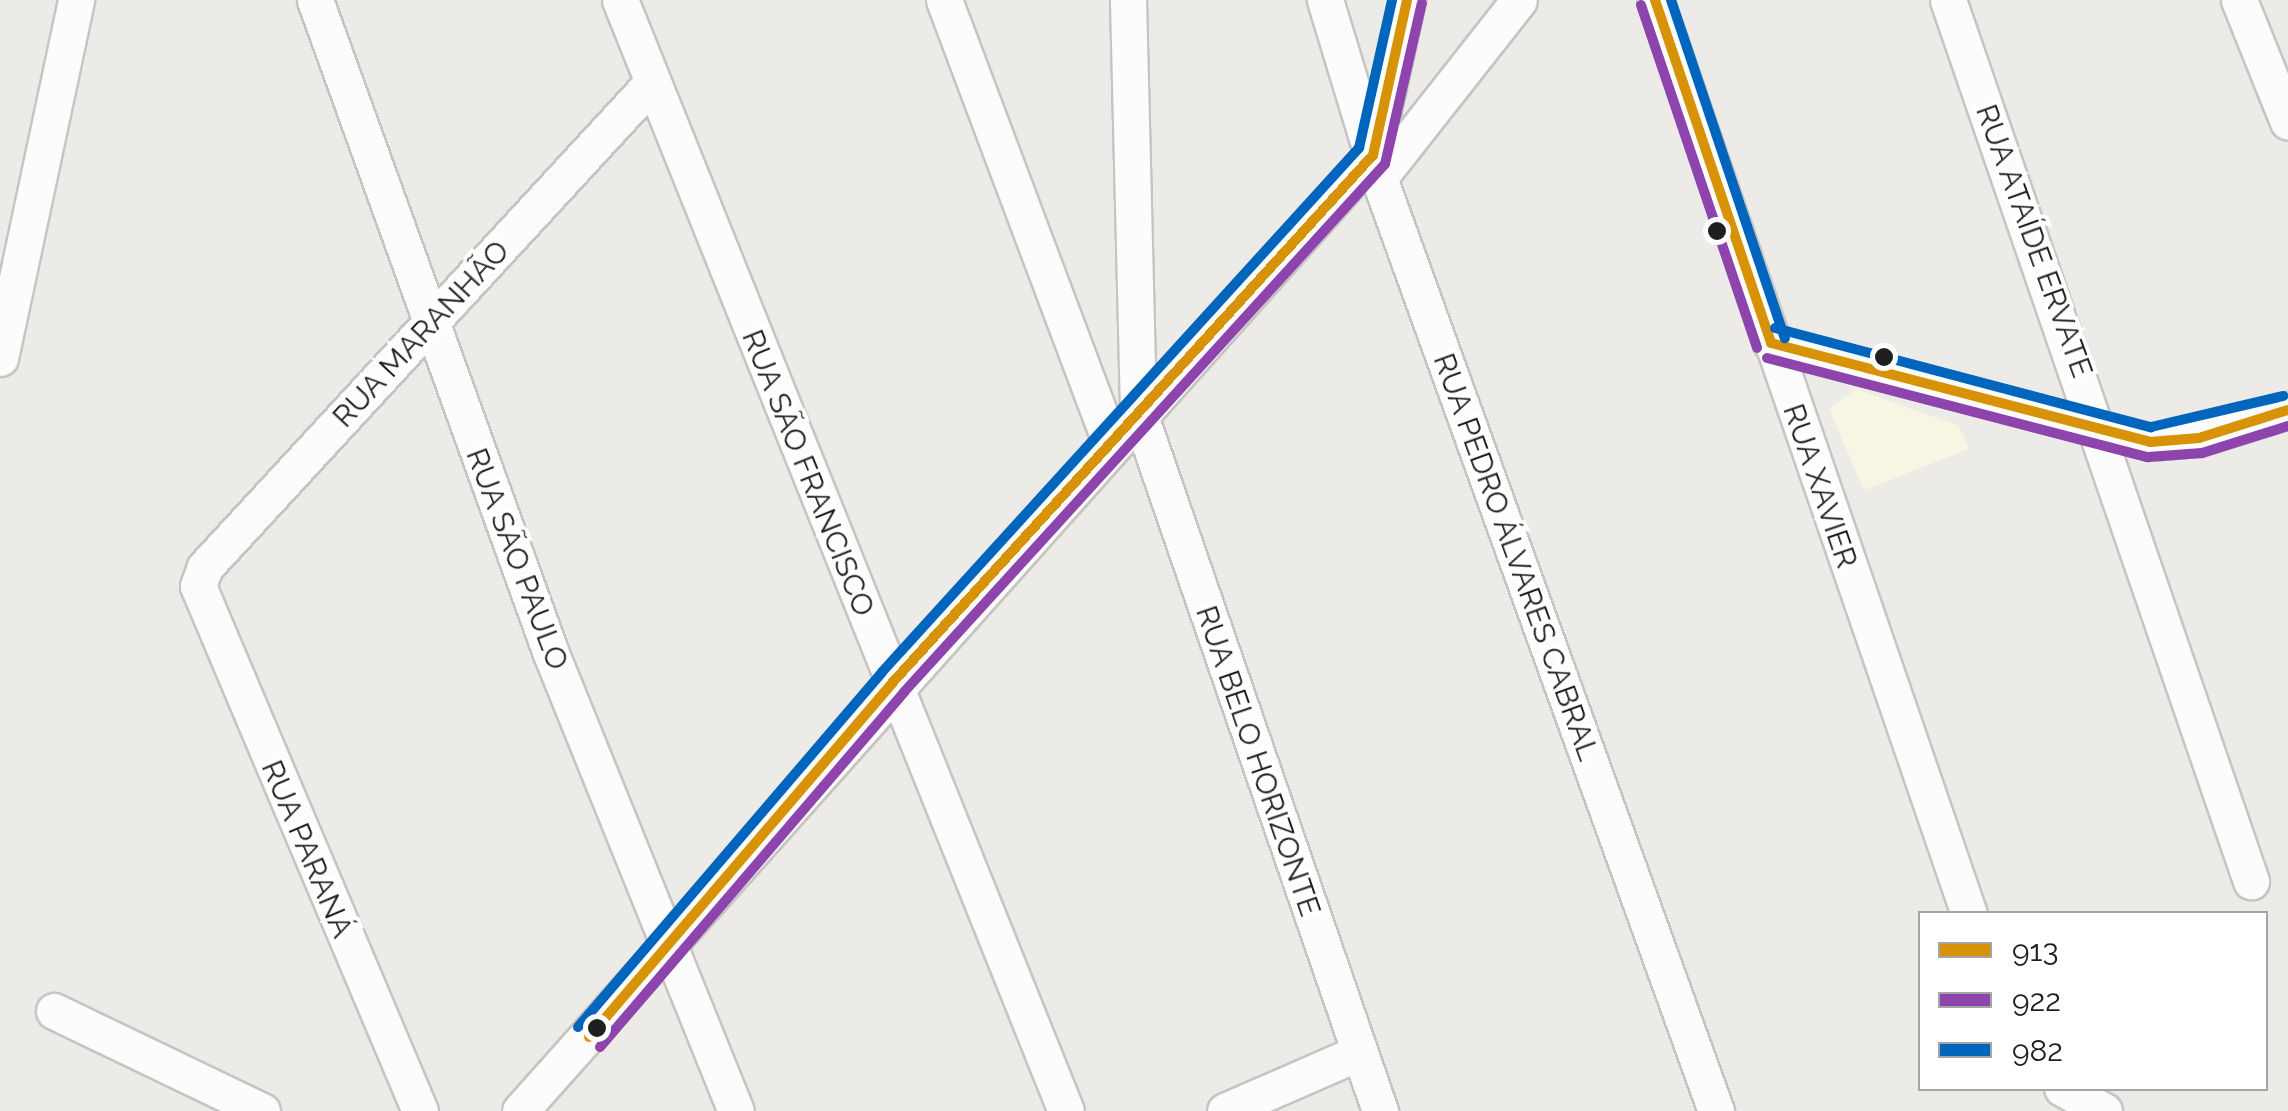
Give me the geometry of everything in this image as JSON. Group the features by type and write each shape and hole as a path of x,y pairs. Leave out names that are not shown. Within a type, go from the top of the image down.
{"street":[{"path":"0,358 15,217 76,0"},
{"name":"RUA SÃO PAULO","path":"315,0 430,325 736,1111"},
{"name":"RUA SÃO FRANCISCO","path":"620,0 650,85 1066,1111"},
{"path":"944,0 1111,444"},
{"name":"RUA BELO HORIZONTE","path":"1128,0 1138,410 1380,1111"},
{"name":"RUA PEDRO ÁLVARES CABRAL","path":"1325,0 1376,166 1716,1111"},
{"path":"1376,166 1407,0"},
{"path":"520,1111 556,1096 672,945 893,682 1138,410 1376,166 1519,0"},
{"name":"RUA XAVIER","path":"1655,0 1968,911"},
{"name":"RUA ATAÍDE ERVATE","path":"1948,0 2104,434 2251,880"},
{"path":"2239,0 2288,122"},
{"name":"RUA MARANHÃO","path":"198,586 650,85"},
{"path":"1771,343 2104,434 2199,438 2288,410"},
{"name":"RUA PARANÁ","path":"198,586 420,1111"},
{"path":"54,1011 262,1111"},
{"path":"1225,1111 1358,1053"},
{"path":"2067,1091 2104,1111"}],"shaded area":[{"path":"1856,389 1959,426 1969,449 1864,490 1829,409"}],"transit line":[{"name":"982","path":"578,1027 882,672 1359,148 1392,0"},
{"name":"913","path":"589,1037 893,682 1373,155 1407,0"},
{"name":"913","path":"1655,0 1771,343"},
{"name":"982","path":"1671,0 1785,338"},
{"name":"922","path":"600,1047 904,692 1385,164 1422,3"},
{"name":"922","path":"1641,5 1757,348"},
{"name":"982","path":"1775,328 2151,427 2283,396"},
{"name":"913","path":"1771,343 2150,442 2199,438 2288,410"},
{"name":"922","path":"1767,358 2148,457 2202,453 2288,426"}]}
